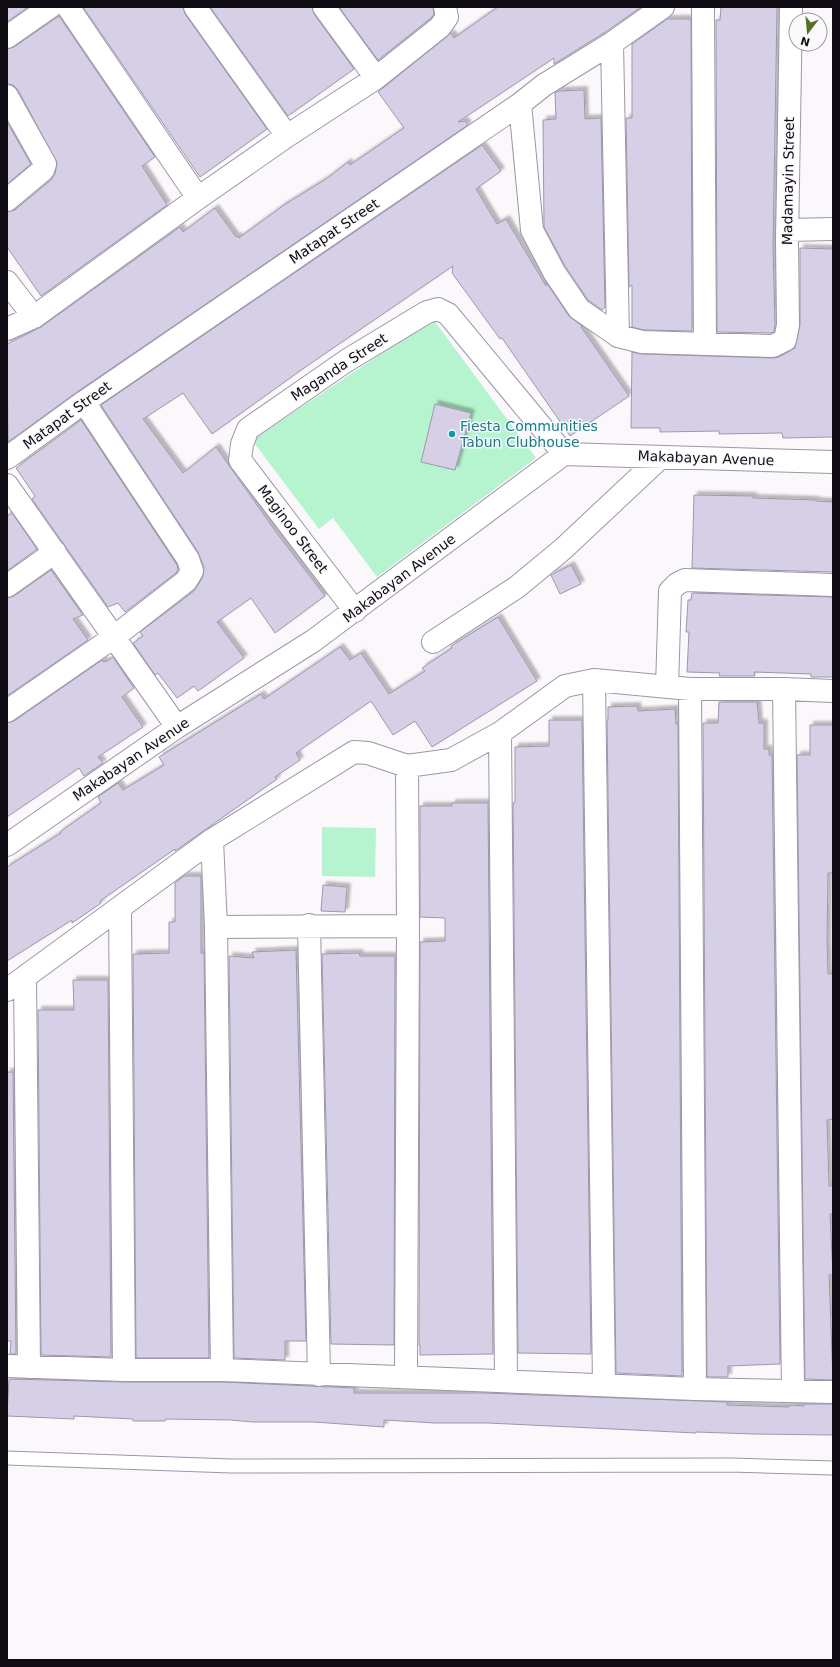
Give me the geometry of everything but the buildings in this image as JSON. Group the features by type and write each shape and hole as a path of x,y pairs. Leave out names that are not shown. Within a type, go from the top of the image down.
{"street":[{"path":"7,37 50,7"},
{"path":"68,7 198,198"},
{"path":"195,7 287,136"},
{"path":"324,7 376,78"},
{"path":"7,329 34,317 198,198 287,136 376,78 440,27 447,17 445,7"},
{"name":"Matapat Street","path":"7,458 84,402 520,104 544,85 612,43 663,7"},
{"path":"520,104 532,230 554,272 579,309 618,336 642,342 705,343 703,7"},
{"name":"Madamayin Street","path":"705,343 773,346 785,340 788,325 787,230 791,7"},
{"path":"612,43 618,336"},
{"path":"7,96 45,164 43,170 7,200"},
{"path":"787,230 833,229"},
{"path":"7,282 34,317"},
{"name":"Maganda Street","path":"242,444 248,429 346,361 427,312 438,309 448,314 564,454"},
{"path":"7,711 114,637 186,581 192,571 188,559 84,402"},
{"name":"Maginoo Street","path":"242,444 240,460 355,611"},
{"name":"Makabayan Avenue","path":"7,845 177,726 313,641 564,454 833,462"},
{"path":"433,642 517,587 563,549 661,457"},
{"path":"7,485 177,726"},
{"path":"7,586 55,552"},
{"path":"667,687 670,591 677,584 685,580 833,585"},
{"path":"594,680 604,1385"},
{"path":"29,1367 16,984 212,840 354,752 368,753 407,766 451,760 500,733 565,686 594,680 690,689 784,689 833,692"},
{"path":"690,689 695,1389"},
{"path":"784,689 793,1391"},
{"path":"500,733 506,1381"},
{"path":"406,1377 408,926 407,766"},
{"path":"212,840 216,927 222,1370"},
{"path":"120,909 124,1370"},
{"path":"309,926 318,1375"},
{"path":"216,927 408,926"},
{"path":"7,1366 124,1370 222,1370 695,1389 833,1392"}],"lane":[{"path":"7,1458 231,1466 731,1465 833,1468"}],"green space":[{"path":"433,319 536,458 377,577 333,518 319,529 252,440"},
{"path":"322,827 376,828 375,877 322,876"}],"place":[{"name":"Fiesta Communities Tabun Clubhouse","path":"452,434"}]}
